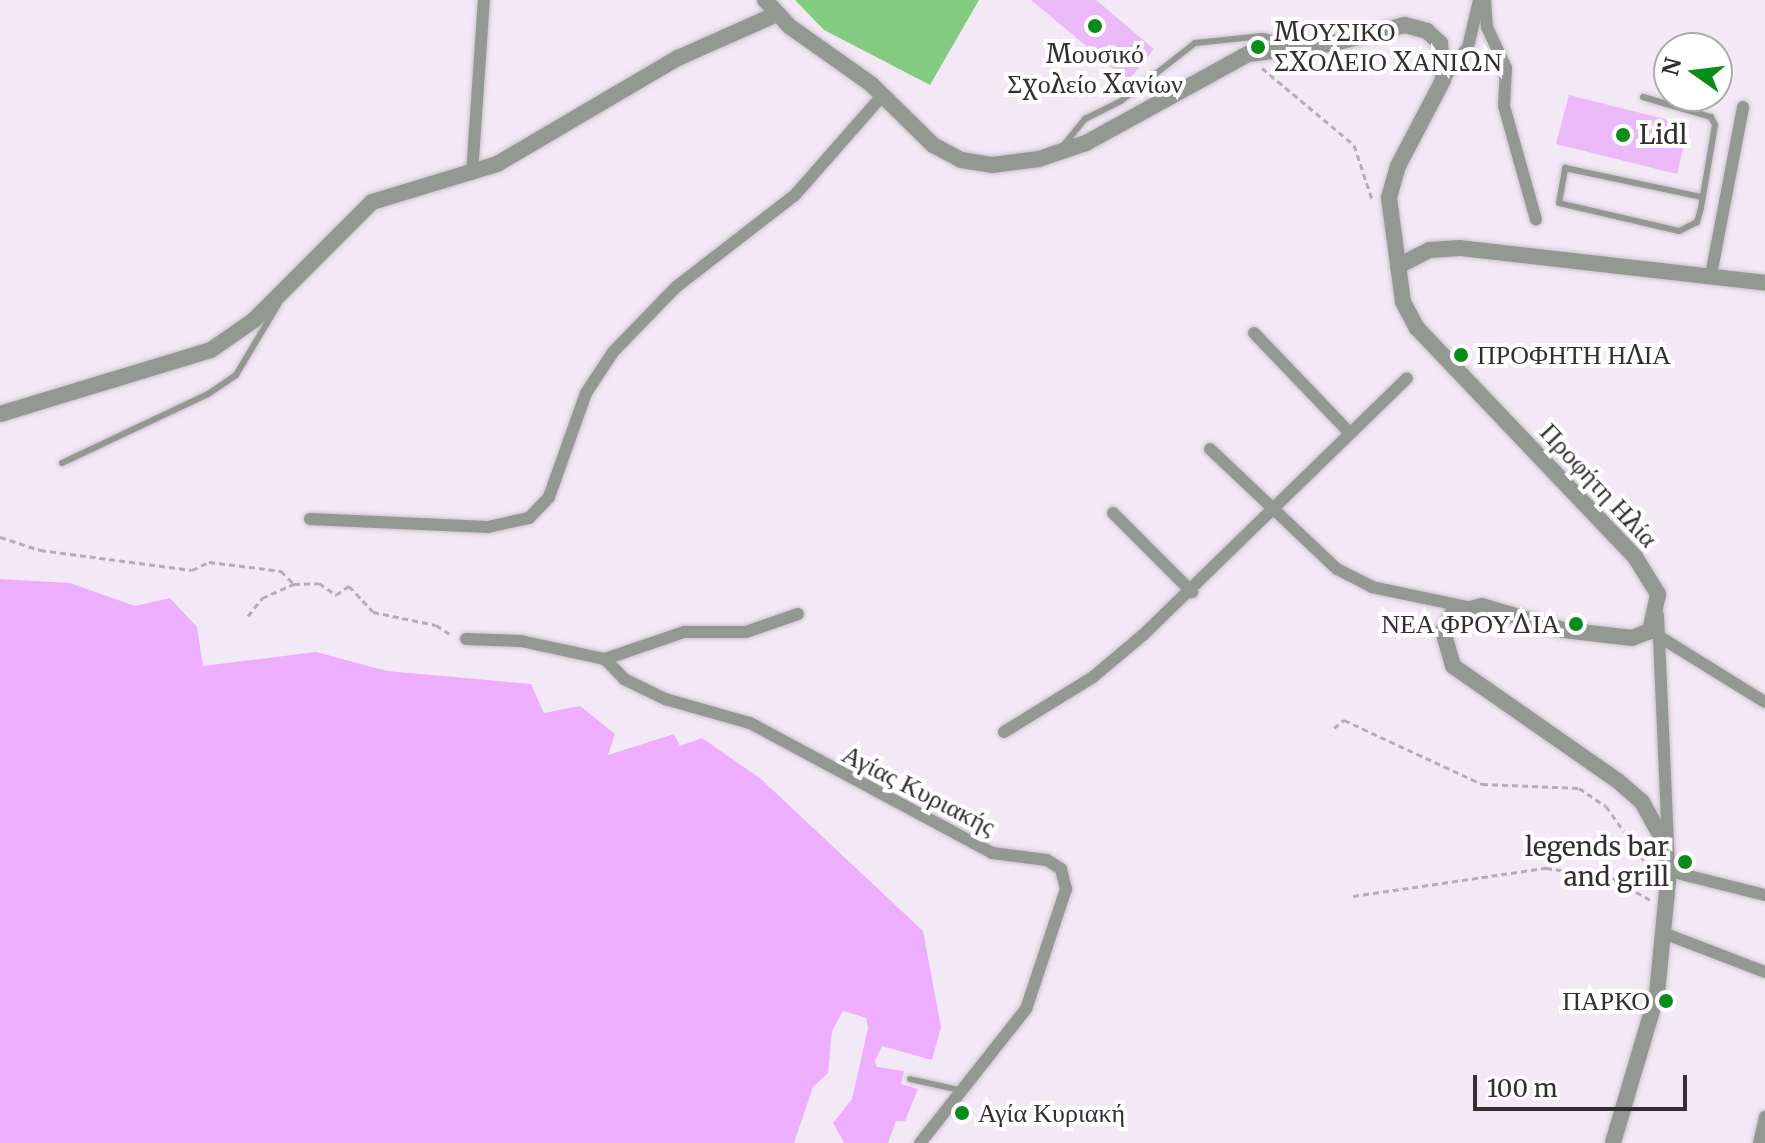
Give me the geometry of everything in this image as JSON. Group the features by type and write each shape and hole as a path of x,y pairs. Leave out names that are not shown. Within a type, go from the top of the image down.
{"street":[{"path":"472,174 484,0"},
{"path":"765,0 777,14 883,95 933,145 961,160 992,165 1059,153 1248,54 1416,27 1444,51 1443,80"},
{"path":"1443,80 1473,37 1479,0"},
{"path":"1485,0 1487,27 1506,68 1504,106 1536,220"},
{"path":"0,414 211,350 248,326 372,202 417,184 472,174 678,58 777,14"},
{"name":"Προφήτη Ηλία","path":"1443,80 1392,182 1389,229 1403,302 1417,328 1635,557 1658,594 1669,878 1666,934 1648,1036 1613,1143"},
{"path":"310,519 488,527 529,518 549,497 586,393 613,352 676,287 795,195 883,95"},
{"path":"1711,275 1743,107"},
{"path":"1398,266 1430,250 1460,248 1765,283"},
{"path":"1254,333 1349,432"},
{"path":"1004,732 1093,677 1192,592 1349,432 1407,378"},
{"path":"1210,449 1353,579 1467,607 1632,638 1650,631 1658,615"},
{"path":"1113,513 1192,592"},
{"path":"1467,607 1447,618 1443,631 1453,666 1633,793 1656,824 1669,878 1765,895"},
{"path":"605,659 684,632 746,632 798,614"},
{"path":"1660,637 1765,702"},
{"name":"Αγίας Κυριακής","path":"466,639 521,641 605,659 651,692 750,723 992,853 1047,860 1061,869 1066,889 1026,1009 1005,1041 959,1090 920,1143"},
{"path":"1666,934 1765,972"},
{"path":"1759,1143 1765,1117"}],"lane":[{"path":"1059,153 1085,119 1121,101 1195,43 1263,36 1304,46"},
{"path":"1643,97 1711,117 1701,208 1693,227 1679,231 1559,203 1557,190 1565,168 1702,197"},
{"path":"1701,208 1725,213"},
{"path":"62,463 208,394 236,375 289,282"},
{"path":"910,1079 959,1090"}],"path":[{"path":"1248,54 1354,145 1375,208"},
{"path":"0,537 40,550 106,555 192,570 209,562 281,571 294,584"},
{"path":"248,616 262,598 294,584 319,583 336,595 349,586 373,612 436,625 466,639"},
{"path":"1334,728 1344,720 1482,784 1579,788 1606,806 1643,864 1669,878"},
{"path":"1353,896 1546,868 1610,877 1667,913"}],"green space":[{"path":"795,0 979,0 930,85 824,30"}],"shaded area":[{"path":"0,579 70,583 135,606 170,598 197,627 203,666 316,652 387,671 531,684 544,713 580,706 615,734 608,755 674,734 680,746 702,738 761,779 923,931 941,1027 932,1060 882,1046 875,1061 877,1067 904,1071 901,1084 918,1089 905,1121 896,1121 888,1143 844,1143 833,1123 852,1099 868,1028 866,1018 843,1011 832,1031 828,1073 813,1087 794,1143 0,1143"}],"building":[{"name":"Μουσικό Σχολείο Χανίων","path":"1031,0 1096,0 1154,49 1128,81"},
{"name":"Lidl","path":"1569,95 1689,125 1677,174 1556,144"}],"place":[{"name":"Μουσικό Σχολείο Χανίων","path":"1095,26"},
{"name":"ΜΟΥΣΙΚΟ ΣΧΟΛΕΙΟ ΧΑΝΙΩΝ","path":"1258,47"},
{"name":"Lidl","path":"1623,135"},
{"name":"ΠΡΟΦΗΤΗ ΗΛΙΑ","path":"1461,355"},
{"name":"ΝΕΑ ΦΡΟΥΔΙΑ","path":"1576,624"},
{"name":"legends bar and grill","path":"1685,862"},
{"name":"ΠΑΡΚΟ","path":"1666,1001"},
{"name":"Αγία Κυριακή","path":"962,1113"}]}
